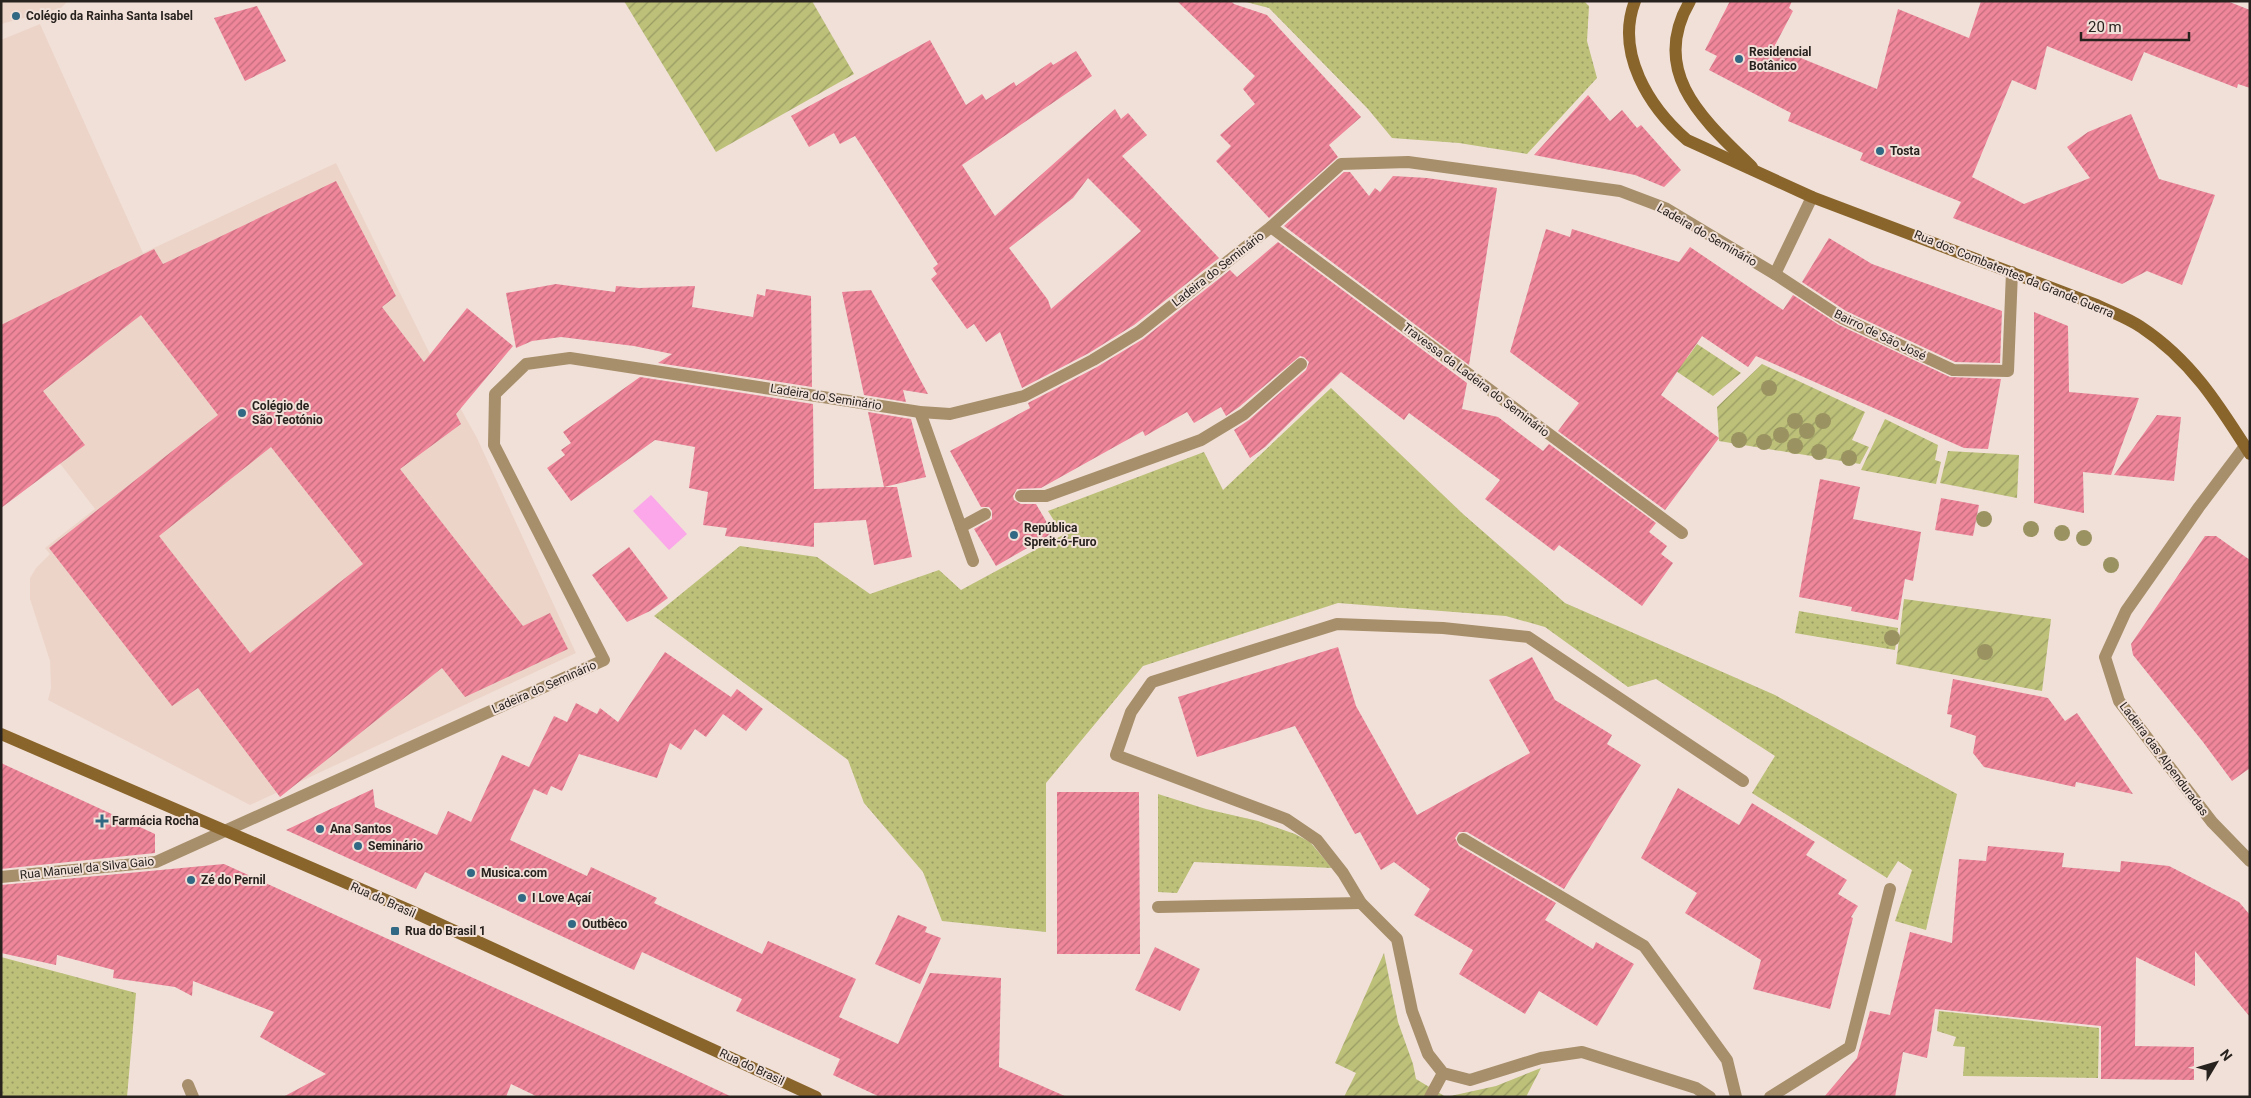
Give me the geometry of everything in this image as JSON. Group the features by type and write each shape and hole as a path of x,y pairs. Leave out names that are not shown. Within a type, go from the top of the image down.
{"main road":[{"path":"1635,1 1629,27 1629,47 1635,68 1645,89 1671,126 1687,140 1812,197"},
{"path":"1690,1 1680,26 1676,47 1677,64 1685,90 1693,106 1706,122 1759,174"},
{"name":"Rua dos Combatentes da Grande Guerra","path":"1812,197 2097,305 2140,326 2177,354 2208,389 2247,450"},
{"name":"Rua do Brasil","path":"1,734 409,910 816,1097"}],"street":[{"name":"Ladeira do Seminário","path":"226,830 604,660 494,446 495,394 526,364 570,358 920,412 950,414 1024,396 1093,360 1139,332 1271,227 1341,164 1408,162 1620,191 1665,208 1775,274"},
{"path":"1775,274 1812,197"},
{"name":"Travessa da Ladeira do Seminário","path":"1271,227 1682,533"},
{"name":"Bairro de São José","path":"1775,274 1842,318 1952,370 2008,371 2012,272"},
{"path":"1022,496 1046,496 1201,440 1244,414 1301,364"},
{"path":"920,412 973,562"},
{"name":"Ladeira das Alpenduradas","path":"2247,450 2198,507 2126,611 2105,657 2120,701 2212,822 2250,861"},
{"path":"961,527 985,514"},
{"path":"1710,1097 1696,1088 1582,1052 1541,1058 1470,1080 1443,1073 1428,1054 1412,1011 1397,939 1361,903 1343,873 1317,840 1286,819 1116,755 1131,712 1152,682 1337,624 1443,628 1528,637 1743,781"},
{"name":"Rua Manuel da Silva Gaio","path":"1,876 156,862 226,830"},
{"path":"1463,839 1644,946 1727,1060 1736,1097"},
{"path":"1770,1097 1850,1047 1890,889"},
{"path":"1158,906 1361,903"},
{"path":"1430,1097 1443,1073"}],"shaded area":[{"name":"Colégio da Rainha Santa Isabel","path":"1,1 68,1 61,8 1,24"},
{"name":"Colégio de São Teotónio","path":"40,24 143,253 336,163 429,352 477,438 576,653 250,805 48,700 51,688 50,661 30,599 30,578 36,568 50,554 45,548 95,509 1,387 1,40"},
{"path":"651,495 687,534 669,550 633,511"}],"green space":[{"path":"624,1 812,1 854,74 716,152"},
{"path":"1242,1 1584,1 1589,6 1587,41 1597,78 1527,154 1459,143 1392,138 1368,109 1269,8"},
{"path":"1636,344 1670,346 1687,358 1697,344 1741,373 1713,396"},
{"path":"1762,364 1865,412 1852,440 1869,447 1860,464 1719,441 1717,407"},
{"path":"1331,388 1463,514 1565,603 1775,695 1957,794 1926,930 1895,921 1912,870 1898,861 1887,878 1752,793 1775,756 1656,679 1628,687 1545,627 1506,616 1338,603 1143,666 1046,783 1046,932 942,921 923,872 864,803 848,760 654,616 740,546 817,557 870,594 939,570 961,590 1063,535 1048,511 1204,452 1223,490"},
{"path":"1885,419 1938,445 1935,460 1941,462 1936,484 1861,470"},
{"path":"1948,451 2019,455 2017,498 1940,483"},
{"path":"1904,599 2051,619 2042,691 1896,664"},
{"path":"1799,611 1898,628 1895,650 1795,633"},
{"path":"1158,794 1206,809 1258,821 1295,834 1310,842 1332,868 1194,862 1177,893 1158,892"},
{"path":"1384,953 1398,1022 1413,1064 1416,1079 1446,1097 1344,1097 1356,1073 1335,1063"},
{"path":"1,957 136,993 127,1097 1,1097"},
{"path":"1939,1011 2099,1028 2098,1078 1963,1076 1965,1047 1953,1046 1956,1037 1937,1031"},
{"path":"1541,1068 1526,1097 1446,1097 1496,1086"}],"building":[{"path":"1177,1 1231,1 1234,4 1267,15 1361,117 1329,145 1338,157 1269,218 1216,161 1231,146 1220,135 1255,104 1243,89 1255,76"},
{"path":"1730,1 1792,1 1789,8 1793,11 1774,47 1877,89 1898,9 1969,38 1981,1 2227,1 2250,10 2250,88 2238,84 2237,88 2144,52 2132,81 2047,46 2036,90 2012,80 1972,177 2024,204 2090,178 2067,147 2088,132 2131,114 2159,179 2215,195 2182,285 2147,271 2122,284 1953,218 1961,202 1860,160 1863,153 1788,121 1791,113 1709,70 1717,56 1705,50"},
{"path":"257,6 286,61 245,81 214,18"},
{"path":"930,40 966,105 982,94 986,100 1014,82 1016,86 1051,62 1053,65 1076,51 1092,76 962,165 995,216 1115,109 1121,119 1128,113 1147,135 1122,156 1219,258 1134,325 1089,353 1022,388 1000,332 986,342 974,324 967,329 931,279 937,274 933,268 938,264 855,136 840,144 834,133 809,147 791,116","holes":["1088,178 1141,231 1051,309 1048,300 1009,248 1073,198"]},
{"path":"1588,95 1610,121 1622,110 1637,128 1641,125 1681,170 1664,187 1635,175 1534,155"},
{"path":"1344,172 1350,172 1369,196 1375,188 1380,192 1393,176 1427,178 1497,188 1469,365 1284,226"},
{"path":"336,181 396,296 382,307 424,362 467,308 513,346 456,414 461,424 400,469 523,626 550,613 568,649 465,697 442,668 280,797 198,688 172,706 49,548 218,415 141,315 43,391 85,445 1,508 1,325 154,249 163,264","holes":["271,447 363,564 250,653 159,536"]},
{"path":"1546,229 1570,237 1572,229 1679,262 1690,247 1783,310 1793,295 1839,325 1950,377 2001,379 1988,449 1964,448 1756,356 1748,367 1702,336 1661,395 1719,438 1665,510 1558,431 1579,403 1510,352"},
{"path":"1829,238 1872,264 2002,311 2000,363 1955,362 1846,311 1802,282"},
{"path":"1278,242 1467,383 1462,409 1498,417 1543,451 1549,444 1656,523 1649,532 1667,546 1661,554 1673,563 1642,606 1559,545 1554,551 1485,499 1500,480 1409,413 1404,420 1341,372 1265,447 1250,458 1234,430 1249,420 1306,370 1309,362 1300,356 1226,416 1221,407 1194,423 1187,412 1145,436 1143,431 1041,488 1017,489 1013,496 1014,500 1021,504 1036,504 1053,533 996,566 974,529 992,519 992,511 989,507 981,507 950,451 1030,408 1028,403 1097,367 1143,339 1230,270 1237,277"},
{"path":"556,284 615,292 616,286 639,288 695,286 692,307 753,317 757,294 765,296 766,289 811,296 812,387 658,363 672,354 634,346 561,337 532,341 516,348 506,293"},
{"path":"871,290 928,394 903,390 906,402 864,395 842,292"},
{"path":"2034,312 2068,326 2069,392 2139,398 2111,475 2083,472 2084,513 2034,503"},
{"path":"640,377 813,404 814,489 897,487 912,557 874,565 866,520 814,523 814,547 725,536 727,528 703,525 708,492 689,488 695,447 655,440 571,501 547,468 565,455 561,450 571,443 563,432"},
{"path":"868,412 911,419 926,477 884,487"},
{"path":"2157,415 2181,417 2174,481 2114,475"},
{"path":"1820,479 1860,487 1853,519 1921,532 1913,581 1905,579 1898,620 1851,611 1852,607 1799,597"},
{"path":"1941,498 1979,505 1973,536 1935,530"},
{"path":"2205,536 2216,536 2250,560 2250,768 2232,781 2133,655 2131,644"},
{"path":"629,547 668,598 650,611 627,622 592,575"},
{"path":"1338,647 1356,706 1417,815 1530,753 1489,680 1532,657 1555,700 1612,735 1607,744 1641,765 1564,889 1467,832 1459,832 1455,838 1459,846 1556,903 1545,920 1593,949 1596,942 1634,964 1597,1026 1539,991 1525,1014 1459,974 1473,950 1414,915 1430,889 1394,862 1381,870 1360,832 1355,834 1295,726 1197,757 1178,697"},
{"path":"665,652 731,697 737,689 763,709 746,731 723,714 706,737 695,729 681,750 670,743 657,778 579,754 562,791 551,786 547,795 534,789 510,840 587,876 591,867 657,898 654,903 762,954 768,941 856,979 839,1017 898,1044 930,973 1001,978 999,1067 1067,1097 880,1097 833,1075 840,1059 736,1011 742,999 642,952 634,970 425,872 416,889 286,830 373,789 375,807 437,835 448,811 471,822 502,755 529,767 554,716 567,722 576,703 597,714 600,708 618,722"},
{"path":"1953,679 2048,698 2065,721 2077,713 2133,794 2076,782 2075,787 1984,767 1973,753 1976,736 1950,727 1952,715 1947,714"},
{"path":"1,763 155,834 155,853 1,869"},
{"path":"1678,788 1739,825 1752,803 1815,842 1806,855 1847,880 1838,894 1858,906 1851,917 1853,918 1830,1009 1753,989 1761,960 1685,913 1697,893 1641,858"},
{"path":"1057,792 1139,792 1140,954 1057,954"},
{"path":"1988,846 2064,853 2062,867 2120,872 2121,861 2169,866 2239,902 2250,915 2250,1017 2195,951 2195,986 2136,957 2135,1046 2194,1047 2194,1080 2101,1079 2101,1026 1935,1009 1927,1058 1903,1052 1895,1097 1824,1097 1857,1058 1870,1011 1890,1015 1910,932 1952,943 1959,859 1986,861"},
{"path":"224,864 732,1097 538,1097 511,1084 506,1097 283,1097 326,1074 260,1037 274,1012 193,981 192,996 175,987 113,978 114,970 57,955 56,965 1,953 1,885"},
{"path":"898,915 927,927 925,932 941,938 920,984 875,964"},
{"path":"1155,947 1200,969 1180,1011 1135,990"}],"place":[{"name":"Colégio da Rainha Santa Isabel","path":"16,16"},
{"name":"Residencial Botânico","path":"1739,59"},
{"name":"Tosta","path":"1880,151"},
{"name":"Colégio de São Teotónio","path":"242,413"},
{"name":"República Spreit-ó-Furo","path":"1014,535"},
{"name":"Farmácia Rocha","path":"102,821"},
{"name":"Ana Santos","path":"320,829"},
{"name":"Seminário","path":"358,846"},
{"name":"Musica.com","path":"471,873"},
{"name":"Zé do Pernil","path":"191,880"},
{"name":"I Love Açaí","path":"522,898"},
{"name":"Outbêco","path":"572,924"},
{"name":"Rua do Brasil 1","path":"395,931"}]}
